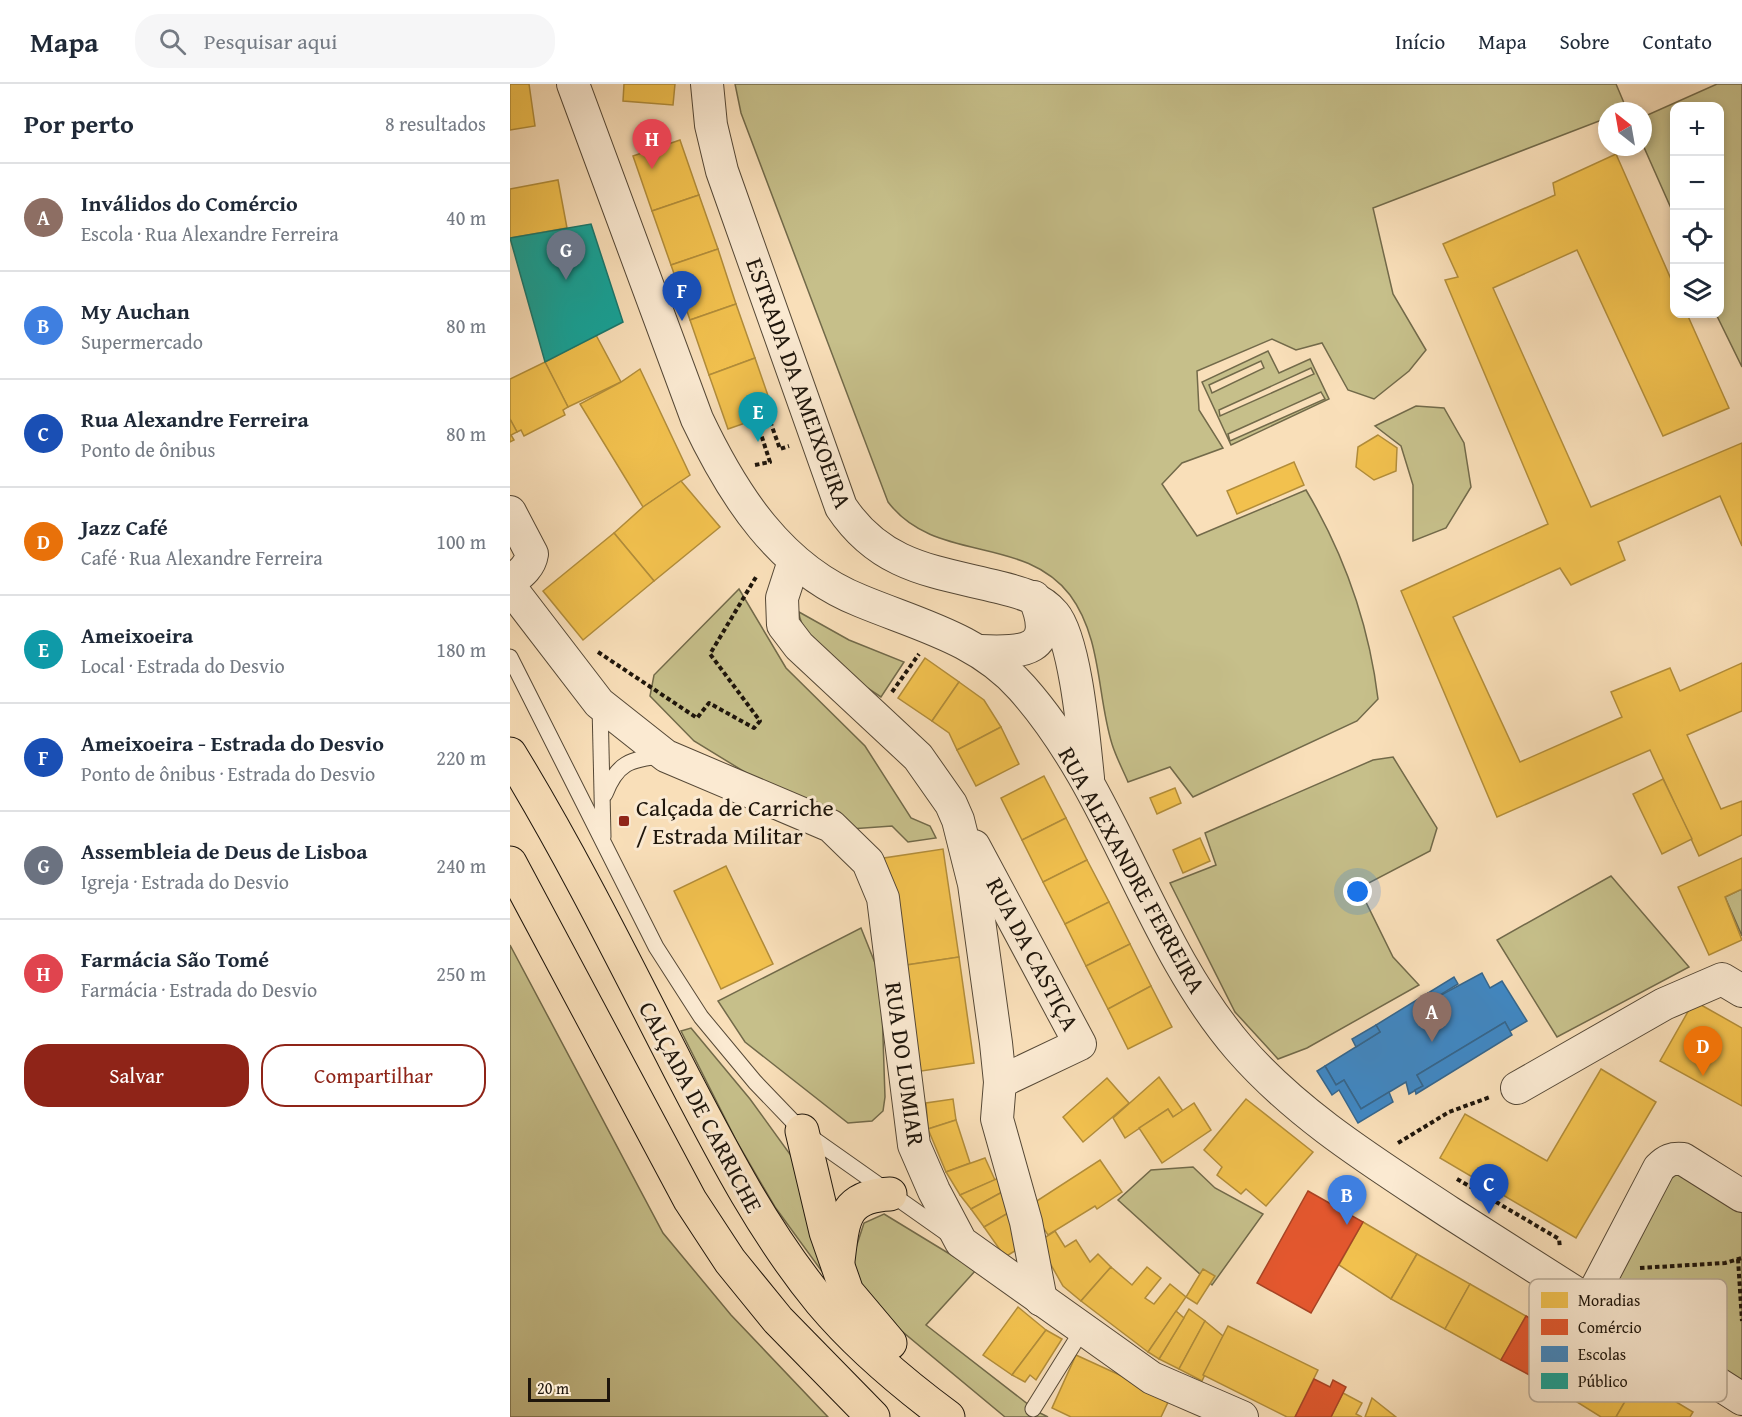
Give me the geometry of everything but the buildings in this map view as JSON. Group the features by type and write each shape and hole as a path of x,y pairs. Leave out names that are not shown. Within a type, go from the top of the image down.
{"highway":[{"name":"CALÇADA DE CARRICHE","path":"510,754 550,820 712,1131 765,1225 821,1302 892,1376 948,1417"},
{"name":"CALÇADA DE CARRICHE","path":"510,863 690,1200 730,1261 778,1320 873,1417"},
{"path":"802,1131 837,1268 847,1292 863,1314 958,1417"},
{"path":"837,1268 843,1222 855,1202 872,1195 890,1194"}],"street":[{"name":"RUA ALEXANDRE FERREIRA","path":"573,84 697,420 718,463 763,529 785,552 817,579 859,601 936,630 980,651 1020,686 1048,723 1090,788 1154,917 1206,1004 1239,1048 1294,1104 1372,1161 1554,1279"},
{"name":"ESTRADA DA AMEIXOEIRA","path":"707,84 711,125 722,171 841,507 866,539 900,561 1034,597 1054,613 1067,644 1080,712 1090,788"},
{"path":"510,512 532,554 531,561 525,570 510,582"},
{"name":"RUA DA CASTIÇA","path":"785,552 783,625 800,646 918,757 951,804 957,820 974,884 1000,1082 997,1119 1026,1222 1041,1300"},
{"path":"510,587 599,703"},
{"path":"980,651 1015,653 1027,650 1036,642 1043,627 1042,616 1034,597"},
{"name":"RUA DO LUMIAR","path":"599,703 666,756 831,826 867,862 883,898 914,1145 961,1242 1152,1378 1206,1410 1242,1417"},
{"name":"RUA DA CASTIÇA","path":"957,820 985,863 1080,1044 1000,1082"},
{"path":"1517,1088 1664,1004 1722,979 1742,991"},
{"path":"1601,1279 1659,1168 1672,1158 1683,1159 1742,1196"},
{"name":"RUA ALEXANDRE FERREIRA","path":"1727,1389 1742,1399"}],"lane":[{"path":"510,657 656,947 701,1017 755,1082 802,1131 961,1242"},
{"path":"599,703 604,843"},
{"path":"602,802 613,774 625,764 641,758 666,756"},
{"path":"1033,1408 1083,1329"}],"path":[{"path":"770,462 758,425 770,421 780,449"},
{"path":"616,664 697,718 709,703 754,728 760,721 710,654 785,552"},
{"path":"887,699 936,630"},
{"path":"1372,1161 1449,1112 1517,1088"},
{"path":"1447,1173 1559,1239 1562,1256"},
{"path":"1606,1270 1725,1263 1740,1259 1742,1321"}],"shaded area":[{"path":"735,84 1616,84 1624,102 1598,102 1598,121 1373,208 1393,294 1426,350 1409,371 1374,399 1348,390 1322,343 1296,350 1272,339 1197,371 1199,410 1223,448 1182,463 1162,484 1197,536 1306,490 1332,539 1353,591 1368,644 1378,699 1357,721 1193,797 1170,767 1128,782 1107,726 1088,630 1070,595 1051,576 1028,563 954,543 930,534 907,521 888,502 741,113"},
{"path":"1717,84 1742,84 1742,367 1718,318 1724,318 1724,102 1677,102"},
{"path":"1670,105 1670,206 1648,156 1652,156 1652,113"},
{"path":"1268,351 1279,373 1310,359 1329,399 1231,445 1202,382","holes":["1261,361 1264,368 1212,393 1209,385","1311,368 1314,374 1220,416 1219,410","1321,392 1325,399 1230,441 1228,434"]},
{"path":"1416,406 1444,408 1464,443 1471,487 1446,528 1413,541 1413,485 1401,446 1375,426"},
{"path":"739,589 786,668 865,746 911,818 930,826 936,838 908,842 892,826 850,829 794,802 694,741 650,696 654,675"},
{"path":"799,612 849,640 904,662 881,697 845,671 819,648 802,623"},
{"path":"1393,757 1437,828 1430,851 1359,888 1393,957 1419,985 1307,1048 1278,1059 1235,1012 1170,883 1216,865 1205,833 1373,760"},
{"path":"1611,876 1689,967 1557,1037 1497,940"},
{"path":"1742,889 1742,936 1725,897"},
{"path":"861,928 881,978 885,1097 883,1111 872,1121 848,1123 745,1042 718,1001"},
{"path":"510,945 663,1233 731,1315 828,1417 510,1417"},
{"path":"691,1028 750,1099 792,1157 826,1277 775,1207 737,1142 681,1031"},
{"path":"1193,1167 1215,1188 1263,1214 1212,1285 1118,1200 1151,1170"},
{"path":"1659,1168 1742,1196 1742,1399 1727,1389 1727,1279 1601,1279"},
{"path":"884,1214 976,1270 926,1325 1038,1412 1048,1417 1005,1417 862,1298 851,1263 864,1223"}],"place":[{"name":"Farmácia São Tomé","path":"652,169"},
{"name":"Assembleia de Deus de Lisboa","path":"566,280"},
{"name":"Ameixoeira - Estrada do Desvio","path":"682,321"},
{"name":"Ameixoeira","path":"758,442"},
{"name":"Calçada de Carriche / Estrada Militar","path":"624,821"},
{"name":"Inválidos do Comércio","path":"1432,1042"},
{"name":"Jazz Café","path":"1703,1076"},
{"name":"Rua Alexandre Ferreira","path":"1489,1214"},
{"name":"My Auchan","path":"1347,1225"}]}
